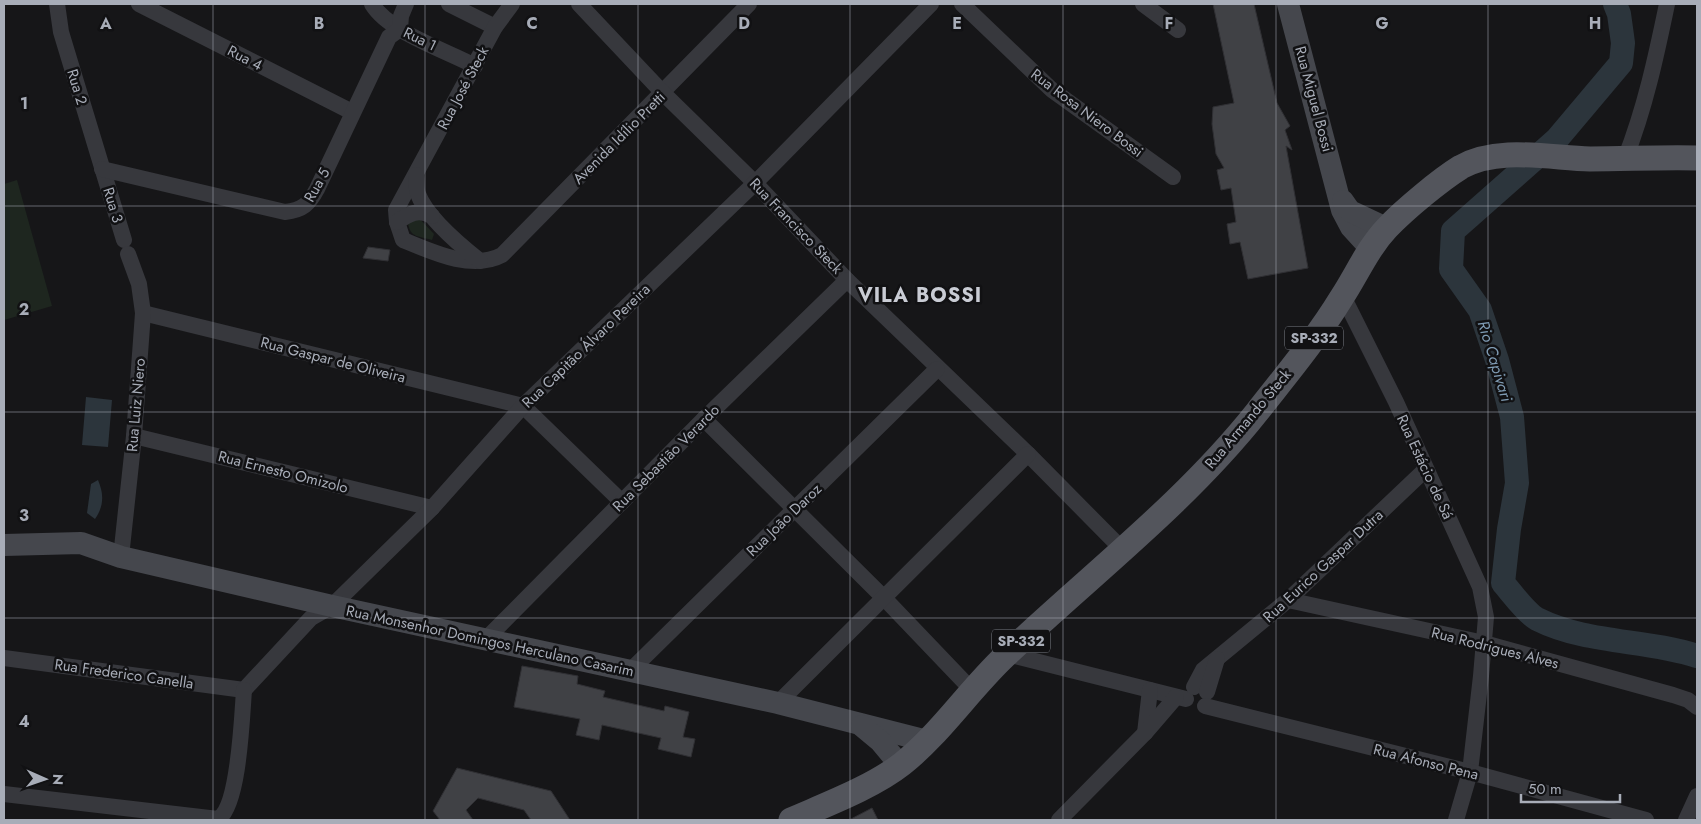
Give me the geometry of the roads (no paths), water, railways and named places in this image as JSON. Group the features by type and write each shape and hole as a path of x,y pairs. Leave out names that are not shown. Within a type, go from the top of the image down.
{"main road":[{"name":"Rua Miguel Bossi","path":"1288,4 1342,210 1351,227 1372,249"},
{"name":"Rua Armando Steck","path":"1122,550 1169,507 1254,416 1343,296 1354,275 1386,228 1462,167 1481,160 1517,155 1579,159 1625,159"},
{"name":"SP-332","path":"1625,159 1696,157"},
{"name":"Rua Miguel Bossi","path":"1338,194 1350,211 1386,228"},
{"name":"Rua Monsenhor Domingos Herculano Casarim","path":"4,545 81,543 121,557 332,606 778,702 928,741"},
{"name":"SP-332","path":"791,820 850,794 900,765 928,741 971,689 1007,654 1122,550"},
{"name":"Rua Monsenhor Domingos Herculano Casarim","path":"859,724 880,741 900,765"}],"street":[{"name":"Rua 2","path":"57,4 60,32 102,169"},
{"name":"Rua 4","path":"139,4 352,112"},
{"name":"Rua 1","path":"372,4 380,14 400,29 475,66"},
{"name":"Rua 5","path":"102,169 285,212 299,210 310,203 389,37 400,29 401,16 406,4"},
{"path":"449,4 495,27"},
{"name":"Rua José Steck","path":"396,222 396,210 495,27 512,4"},
{"name":"Rua Francisco Steck","path":"579,4 663,93 755,183 848,280 1028,454 1122,550"},
{"name":"Avenida Idílio Pretti","path":"482,262 494,259 509,248 749,4"},
{"name":"Rua Capitão Álvaro Pereira","path":"244,690 311,618 332,606 432,508 523,406 755,183 931,4"},
{"name":"Rua Rosa Niero Bossi","path":"962,4 1052,90 1173,177"},
{"path":"1143,4 1178,30"},
{"path":"1625,159 1641,117 1653,74 1667,4"},
{"name":"Rua 3","path":"102,169 126,247"},
{"path":"416,175 418,195 432,216 482,262"},
{"path":"432,216 424,212 412,212 396,222 403,240 437,253 482,262"},
{"path":"437,253 446,245 449,233"},
{"name":"Rua Luiz Niero","path":"121,557 134,436 143,313 139,284 126,247"},
{"name":"Rua Sebastião Verardo","path":"486,639 704,420 848,280"},
{"name":"Rua Estácio de Sá","path":"1343,296 1426,469 1482,592 1486,608 1470,772 1456,820"},
{"name":"Rua Gaspar de Oliveira","path":"143,313 523,406"},
{"name":"Rua João Daroz","path":"630,671 937,368"},
{"path":"523,406 622,502"},
{"path":"704,420 885,599 971,689"},
{"name":"Rua Ernesto Omizolo","path":"134,436 432,508"},
{"path":"778,702 885,599 1028,454"},
{"name":"Rua Eurico Gaspar Dutra","path":"1067,819 1145,733 1194,696 1203,670 1288,600 1426,469"},
{"name":"Rua Rodrigues Alves","path":"1288,600 1484,643 1673,695 1688,700 1697,707"},
{"name":"Rua Afonso Pena","path":"1007,654 1150,690 1194,696 1646,820"},
{"name":"Rua Frederico Canella","path":"4,658 244,690"},
{"path":"4,794 218,819 228,810 234,787 244,690"},
{"path":"1145,733 1150,690"},
{"path":"1686,820 1697,796"}],"waterway":[{"name":"Rio Capivari","path":"1615,4 1619,14 1623,43 1621,63 1557,139 1453,231 1451,269 1480,310 1497,360 1512,417 1517,483 1509,529 1503,583 1533,616 1556,627 1576,633 1697,656"}],"district":[{"name":"VILA BOSSI","path":"920,295"}]}
